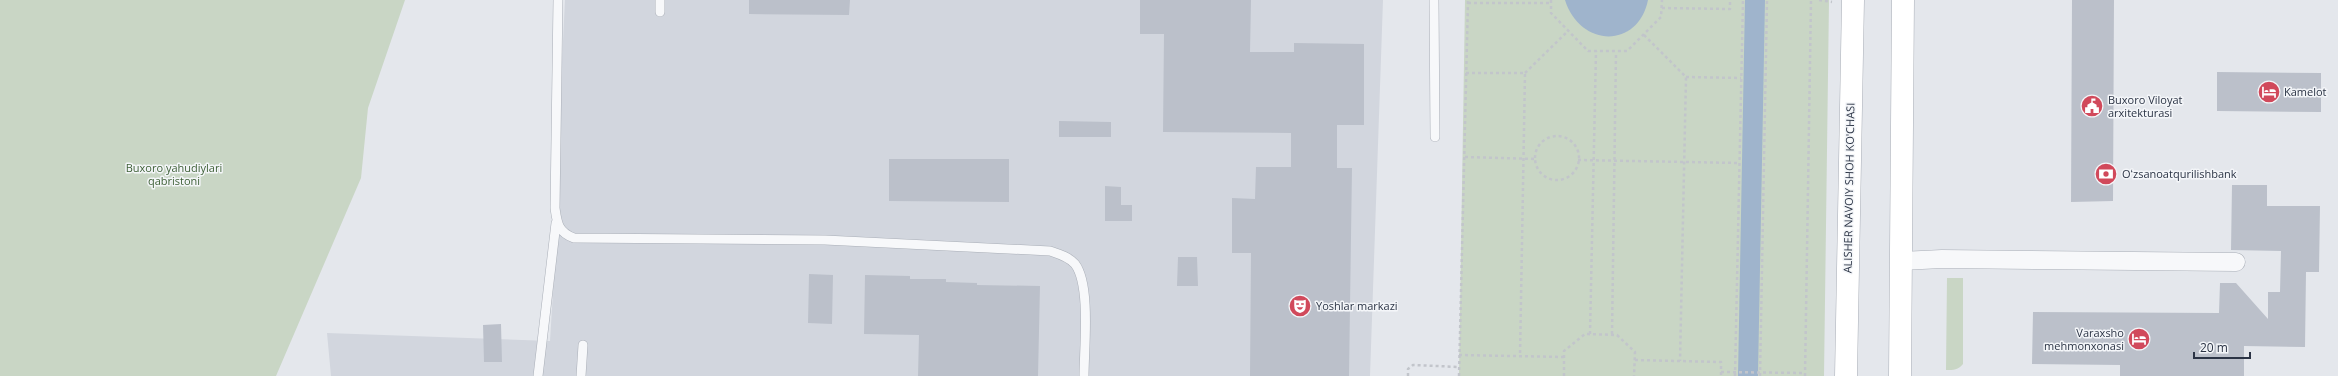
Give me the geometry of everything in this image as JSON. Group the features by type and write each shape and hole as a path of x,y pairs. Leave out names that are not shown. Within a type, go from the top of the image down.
{"main road":[{"name":"ALISHER NAVOIY SHOH KO'CHASI","path":"1846,376 1852,0"},
{"path":"1900,376 1903,0"}],"street":[{"path":"1901,261 1942,259 2236,262"}],"lane":[{"path":"538,376 556,221 558,0"},
{"path":"660,0 660,12"},
{"path":"1434,0 1434,137"},
{"path":"556,221 558,228 562,232 574,238 825,240 1050,251 1066,256 1074,264 1081,276 1085,299 1084,376"},
{"path":"582,376 583,345"}],"path":[{"path":"1459,376 1468,2 1551,2 1552,13 1588,51 1616,52 1628,51 1661,17 1662,0"},
{"path":"1662,8 1730,9 1730,0"},
{"path":"1735,374 1743,0"},
{"path":"1760,374 1767,0"},
{"path":"1721,372 1735,374 1741,372 1760,374 1805,374 1811,0"},
{"path":"1466,73 1525,73 1568,31"},
{"path":"1644,35 1686,77 1741,78"},
{"path":"1590,334 1596,51"},
{"path":"1612,334 1616,52"},
{"path":"1520,356 1525,73"},
{"path":"1680,361 1683,161 1686,77"},
{"path":"1565,136 1577,147 1578,160 1578,167 1567,178 1547,178 1536,167 1536,149 1548,137 1565,136"},
{"path":"1465,157 1536,159"},
{"path":"1578,160 1740,163"},
{"path":"1564,376 1564,351 1585,334 1617,335 1635,352 1634,376"},
{"path":"1459,355 1564,357"},
{"path":"1635,360 1721,362 1721,376"},
{"path":"1408,376 1408,369 1413,365 1459,367"}],"shaded area":[{"path":"565,0 1383,0 1370,376 331,376 327,333 550,341 556,243 555,208"}],"green space":[{"name":"Buxoro yahudiylari qabristoni","path":"0,0 405,0 368,108 361,178 276,376 0,376"},
{"path":"1465,0 1829,0 1824,376 1459,376"},
{"path":"1947,278 1963,278 1963,364 1958,369 1951,370 1946,370"}],"water":[{"path":"1565,0 1648,0 1642,16 1633,27 1621,34 1608,36 1595,34 1583,27 1572,16"}],"building":[{"path":"749,0 850,0 849,15 749,14"},
{"path":"1140,0 1251,0 1250,52 1294,52 1294,43 1364,44 1364,125 1337,125 1337,168 1352,168 1349,376 1250,376 1251,253 1232,253 1232,198 1255,199 1256,167 1291,167 1291,133 1163,132 1164,34 1140,34"},
{"name":"Buxoro Viloyat arxitekturasi","path":"2072,0 2114,0 2113,201 2071,202"},
{"name":"Kamelot","path":"2217,72 2321,73 2321,112 2217,111"},
{"path":"1059,121 1111,122 1111,137 1059,137"},
{"path":"889,159 1009,159 1009,202 889,201"},
{"path":"2232,185 2267,185 2267,206 2320,206 2319,272 2306,272 2305,347 2244,346 2244,376 2120,376 2120,365 2032,364 2033,312 2219,313 2220,283 2236,283 2268,319 2268,292 2280,292 2281,251 2231,250"},
{"path":"1105,186 1121,187 1121,205 1132,205 1132,221 1105,221"},
{"path":"1178,257 1197,257 1198,286 1177,286"},
{"path":"809,274 833,275 832,324 808,323"},
{"path":"865,275 910,276 910,279 946,279 946,282 977,283 977,285 1040,286 1038,376 918,376 919,335 864,334"},
{"path":"501,324 502,362 484,362 483,325"}],"waterway":[{"path":"1748,376 1755,0"}],"place":[{"name":"Kamelot","path":"2269,92"},
{"name":"Buxoro Viloyat arxitekturasi","path":"2092,106"},
{"name":"Oʻzsanoatqurilishbank","path":"2106,174"},
{"name":"Yoshlar markazi","path":"1300,306"},
{"name":"Varaxsho mehmonxonasi","path":"2139,339"}]}
